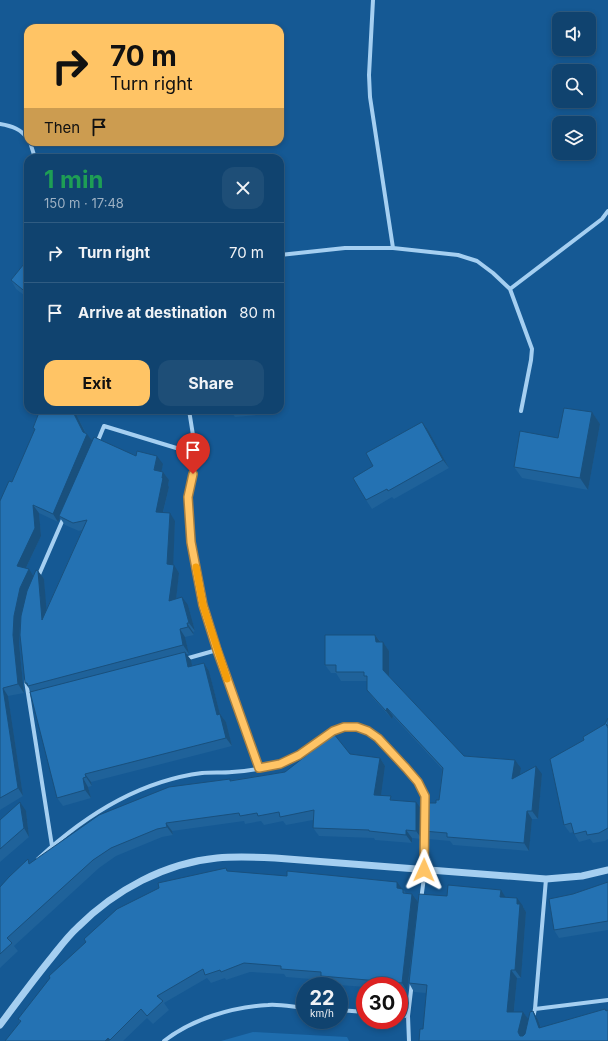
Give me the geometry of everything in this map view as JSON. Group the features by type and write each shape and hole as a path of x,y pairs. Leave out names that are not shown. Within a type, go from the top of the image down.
{"street":[{"path":"373,0 369,75 370,98 393,248"},
{"path":"0,124 11,126 24,132"},
{"path":"510,289 602,219 608,211"},
{"path":"284,255 345,248 393,248 458,255 477,261 493,273 510,289 532,349 521,411"},
{"path":"190,414 196,454 188,497 191,542 203,605 217,650 259,768"},
{"path":"95,448 104,426 196,454"},
{"path":"35,584 66,512"},
{"path":"179,660 217,650"},
{"path":"26,675 28,699 52,846"},
{"path":"28,699 36,697"},
{"path":"35,862 52,846 104,808 128,796 156,784 183,776 203,773 233,772 280,764 299,755 333,731 344,727 357,727 368,731 378,738 418,782 425,796 426,813"},
{"path":"420,909 426,827"},
{"path":"0,1025 46,965 77,928 107,902 124,890 159,873 197,861 238,857 275,858 546,879 582,876 608,870"},
{"path":"532,1022 535,1009 546,879"},
{"path":"408,1016 413,978"},
{"path":"535,1009 608,1000"},
{"path":"164,1041 170,1036 199,1021 240,1008 269,1005 296,1007"},
{"path":"408,1029 408,1041"}],"shaded area":[{"path":"253,1032 347,1037 349,1041 221,1041"}],"building":[{"path":"24,264 24,291 11,280"},
{"path":"564,408 592,412 580,478 514,467 520,431 558,438"},
{"path":"38,414 74,414 83,432 87,434 53,514 33,505 35,528 17,566 29,569 20,588 14,616 13,635 18,684 3,688 18,788 0,798 0,501 9,481 12,482 35,429 33,428"},
{"path":"422,422 443,460 388,491 387,489 366,500 353,478 373,466 366,453"},
{"path":"94,437 136,456 137,451 157,456 154,470 163,472 163,478 156,512 170,513 167,564 174,565 169,601 182,597 189,623 187,623 188,627 180,629 183,645 28,686 27,683 25,683 20,635 21,616 27,591 36,570 38,571 42,620 87,520 73,523 59,516"},
{"path":"325,635 375,635 376,642 383,642 383,670 464,756 515,760 512,779 536,766 532,811 527,811 524,843 447,837 447,833 423,831 423,803 436,803 436,800 439,800 443,768 387,708 386,711 367,690 367,676 364,676 364,672 336,672 336,665 325,665"},
{"path":"185,652 188,667 204,663 217,715 220,714 226,738 85,774 86,777 83,778 85,790 57,798 30,692"},
{"path":"608,718 608,726 606,724 608,728 608,828 599,833 587,835 586,831 574,834 571,823 564,825 550,759 584,740 583,737 605,724"},
{"path":"334,734 350,754 380,758 374,795 391,796 390,800 416,802 416,831 406,830 406,835 369,830 313,828 314,810 280,817 279,812 258,816 257,813 240,816 239,813 166,823 167,827 157,829 111,848 93,860 7,938 12,943 0,954 0,887 28,859 29,864 99,815 169,787 230,779 230,781 285,772"},
{"path":"20,802 24,828 0,849 0,820"},
{"path":"226,868 227,871 287,876 287,871 397,882 397,888 403,889 403,893 412,894 403,977 356,977 356,979 348,978 348,977 321,976 321,972 281,969 281,966 244,963 221,972 220,970 205,975 203,969 157,996 163,1001 147,1016 141,1009 110,1040 108,1038 105,1041 5,1041 21,1021 18,1019 50,978 49,976 86,942 84,939 117,909 159,888 158,883"},
{"path":"608,882 608,921 554,930 549,899 573,894"},
{"path":"448,885 501,890 500,897 517,898 517,904 520,904 515,970 511,970 507,1012 523,1012 518,1032 520,1036 525,1034 530,1012 533,1011 539,1028 605,1009 606,1011 608,1010 608,1041 419,1041 420,1029 423,1029 427,985 409,983 419,894 447,896"}],"slow traffic":[{"path":"196,567 203,605 227,679"}],"route":[{"path":"193,474 188,497 191,542 203,605 217,650 259,768 280,764 299,755 333,731 344,727 357,727 368,731 378,738 406,768 418,782 425,796 424,870"}]}
